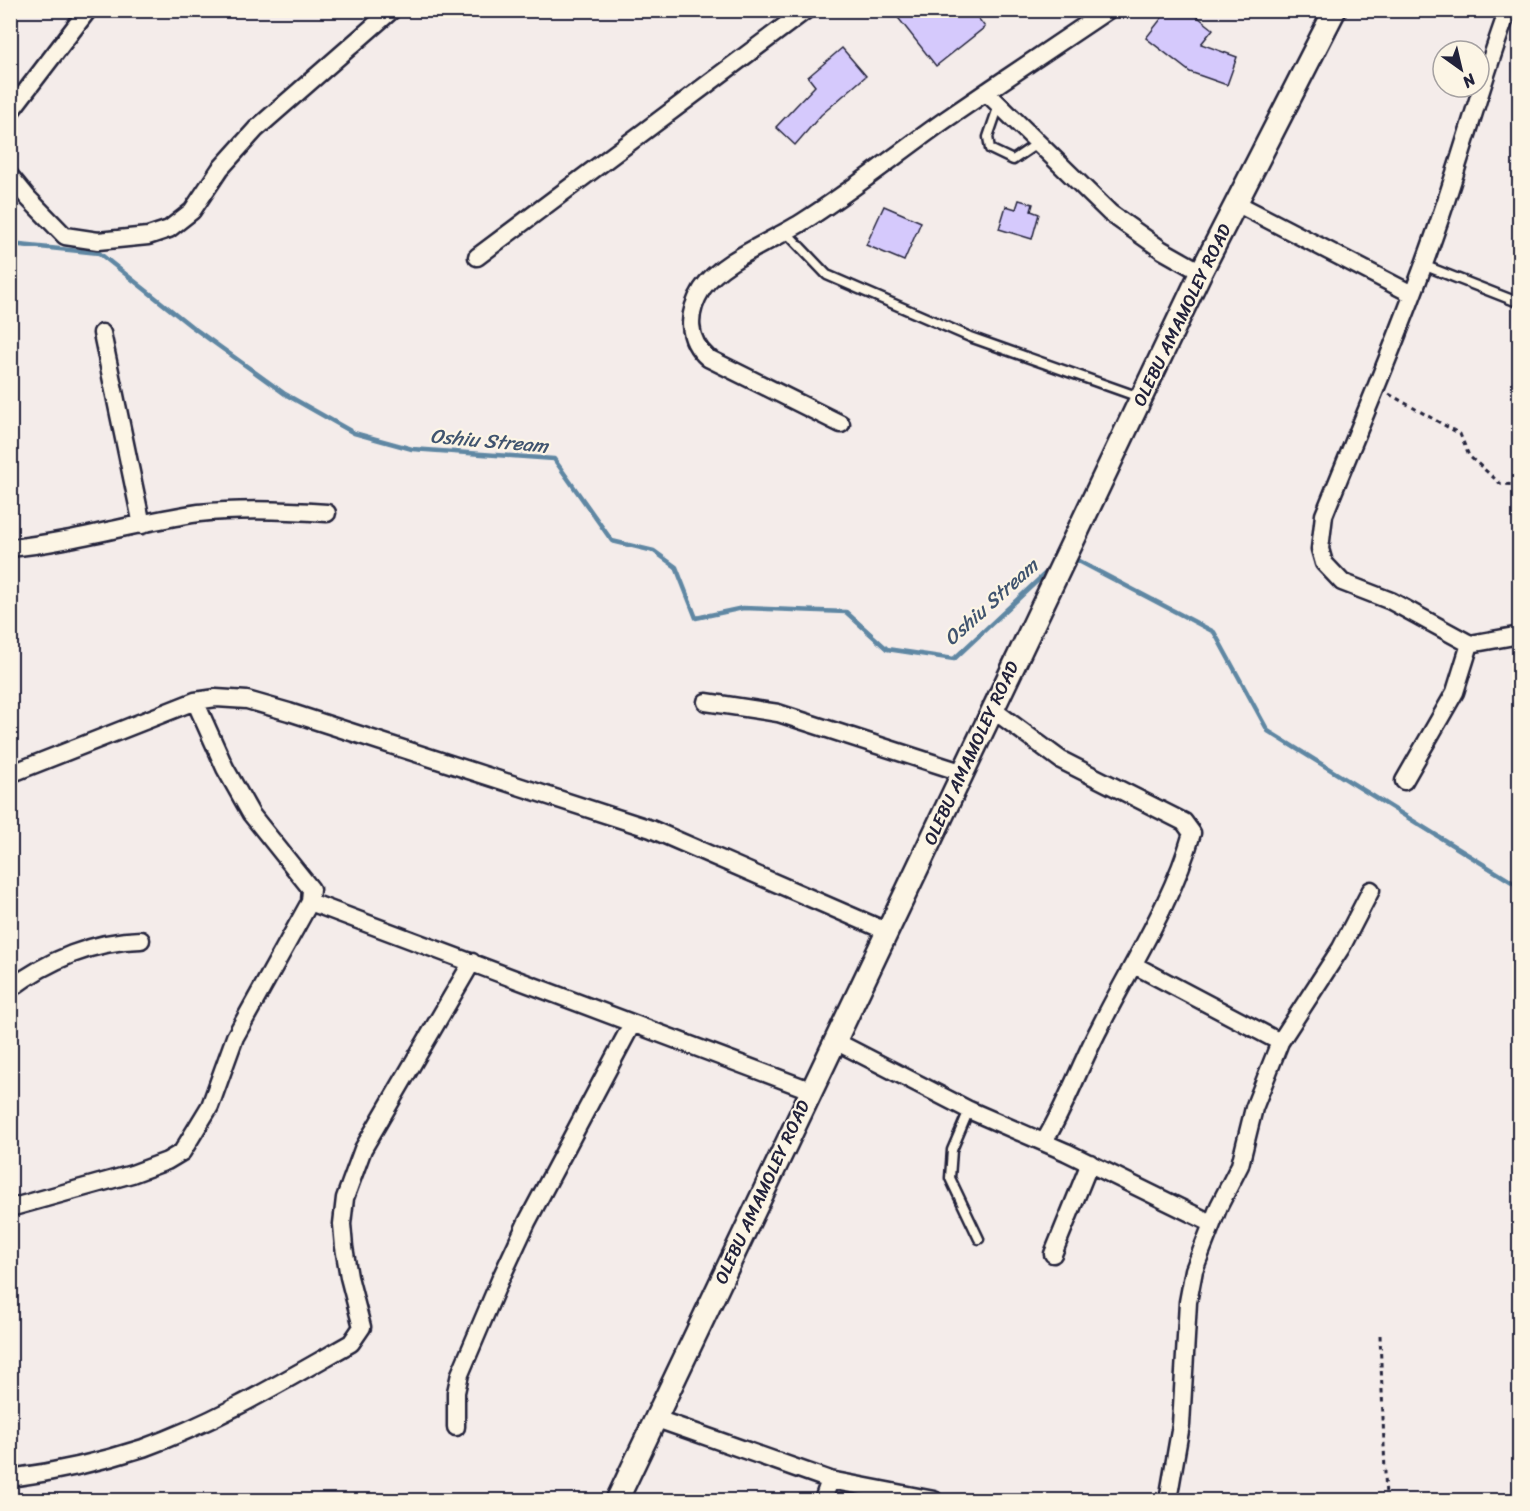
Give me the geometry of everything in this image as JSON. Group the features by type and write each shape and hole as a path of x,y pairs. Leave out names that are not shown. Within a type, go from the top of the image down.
{"street":[{"path":"10,112 88,10"},
{"path":"10,176 65,236 78,240 98,241 148,237 169,229 192,211 220,169 256,129 392,10"},
{"path":"477,257 806,10"},
{"path":"841,424 708,358 692,340 691,318 702,289 718,271 841,197 986,92 1108,10"},
{"name":"OLEBU AMAMOLEY ROAD","path":"616,1500 1201,272 1335,10"},
{"path":"1508,10 1492,50 1446,201 1423,265 1324,515 1320,549 1323,563 1342,582 1390,601 1470,644 1520,634"},
{"path":"986,92 1110,213 1162,250 1201,272"},
{"path":"1236,203 1412,294"},
{"path":"102,333 142,525"},
{"path":"10,548 45,546 200,513 267,510 327,513"},
{"path":"1404,781 1455,692 1470,644"},
{"path":"10,774 195,701 216,698 247,700 640,826 886,931"},
{"path":"10,1208 132,1173 166,1161 182,1152 210,1106 235,1037 310,902 311,889 251,814 225,768 195,701"},
{"path":"706,702 778,713 961,772"},
{"path":"992,709 1061,760 1184,822 1192,833 1186,855 1134,965 1094,1037 1059,1117 1044,1142"},
{"path":"1168,1500 1181,1425 1188,1302 1194,1270 1211,1223 1240,1165 1254,1108 1280,1042 1341,948 1371,890"},
{"path":"310,902 810,1090"},
{"path":"10,989 44,967 91,946 116,940 141,940"},
{"path":"10,1479 48,1473 145,1447 257,1394 351,1343 359,1335 362,1321 349,1277 344,1247 345,1198 363,1149 472,962"},
{"path":"1134,965 1280,1042"},
{"path":"456,1427 456,1392 460,1374 495,1291 527,1222 632,1024"},
{"path":"835,1041 969,1110 1090,1163 1211,1223"},
{"path":"1053,1254 1090,1163"},
{"path":"654,1418 830,1480 934,1500"},
{"path":"823,1500 830,1480"}],"lane":[{"path":"999,105 988,137 990,149 1013,160 1038,143"},
{"path":"786,232 827,275 970,338 1142,398"},
{"path":"1423,265 1520,303"},
{"path":"969,1110 952,1150 950,1178 979,1239"}],"path":[{"path":"1376,385 1432,420 1460,434 1468,456 1501,484 1520,485"},
{"path":"1380,1335 1386,1500"}],"building":[{"path":"892,10 972,10 985,27 936,66"},
{"path":"1168,10 1189,10 1213,29 1201,44 1237,57 1227,85 1190,72 1146,38"},
{"path":"842,48 866,76 821,115 795,145 776,127 815,86 808,77"},
{"path":"1019,200 1033,204 1031,211 1039,214 1032,239 999,229 1006,206 1016,209"},
{"path":"884,206 921,222 904,261 866,245"}],"waterway":[{"name":"Oshiu Stream","path":"10,244 99,253 191,326 285,394 354,433 412,449 554,459 612,541 654,551 676,567 696,618 743,608 846,612 887,649 954,659 1051,568"},
{"name":"Oshiu Stream","path":"1071,557 1214,632 1268,731 1520,887"}]}
